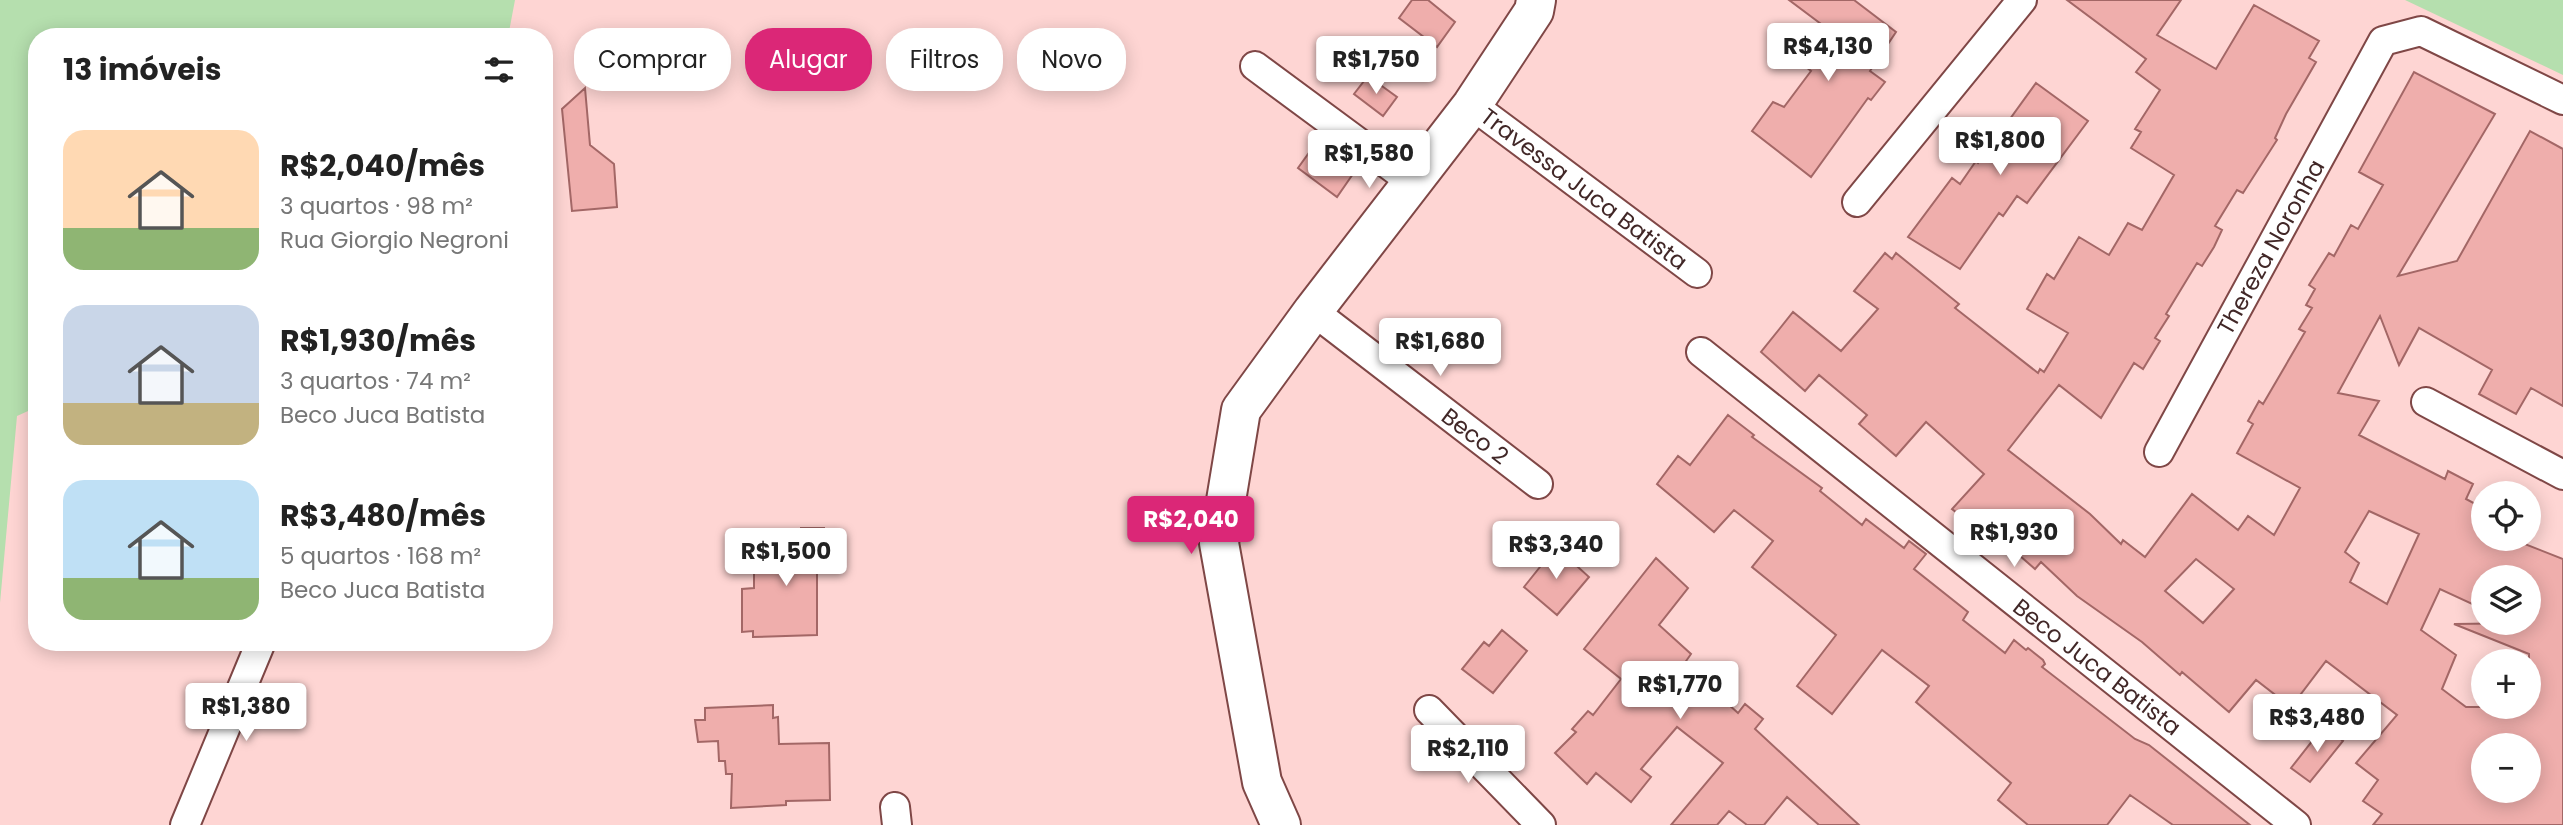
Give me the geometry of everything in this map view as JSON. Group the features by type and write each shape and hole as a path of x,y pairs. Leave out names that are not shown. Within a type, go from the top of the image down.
{"street":[{"path":"1281,825 1262,782 1219,543 1241,410 1313,311 1472,105 1534,11 1536,0"},
{"path":"1857,202 2022,0"},
{"name":"Thereza Noronha","path":"2159,452 2383,41 2421,31 2563,100"},
{"path":"1255,66 1412,182"},
{"name":"Travessa Juca Batista","path":"1472,105 1697,273"},
{"name":"Beco 2","path":"1313,311 1538,484"},
{"name":"Beco Juca Batista","path":"1701,352 2296,825"},
{"path":"2426,402 2563,475"},
{"path":"186,825 257,651"},
{"path":"1429,710 1541,825"}],"green space":[{"path":"0,0 515,0 510,28 28,28 28,411 17,416 0,603"},
{"path":"2405,0 2563,0 2563,75"}],"building":[{"path":"1412,0 1428,0 1455,22 1437,47 1399,18"},
{"path":"1789,0 1854,0 1896,32 1870,71 1885,82 1871,100 1868,98 1811,177 1752,131 1773,102 1784,107 1811,71 1800,62 1825,27"},
{"path":"2067,0 2181,0 2157,35 2216,69 2254,5 2319,41 2309,58 2316,62 2286,114 2275,138 2277,140 2243,193 2237,190 2215,226 2222,230 2214,247 2202,266 2197,263 2166,314 2169,316 2155,338 2160,341 2143,369 2134,363 2101,418 2059,385 2008,450 2090,514 2121,544 2123,540 2145,557 2192,494 2238,530 2248,516 2274,535 2300,488 2237,453 2253,424 2248,421 2259,401 2263,404 2305,332 2299,329 2312,308 2306,305 2315,289 2309,285 2329,253 2334,256 2351,225 2358,229 2383,185 2359,172 2414,72 2495,114 2398,276 2457,261 2530,131 2563,149 2563,406 2531,388 2516,414 2479,394 2492,370 2419,328 2399,365 2380,316 2338,393 2379,401 2359,435 2445,479 2448,471 2471,483 2466,499 2471,502 2471,551 2541,550 2563,559 2563,825 2373,825 2382,814 2363,801 2378,780 2356,763 2397,715 2326,661 2291,707 2256,680 2229,712 2182,672 2180,675 2142,642 2077,596 2041,562 2035,569 2004,542 2000,546 1952,509 1984,474 1926,422 1896,456 1859,424 1867,415 1819,375 1805,391 1761,352 1793,312 1841,351 1878,309 1854,291 1885,253 1892,259 1896,253 1959,304 1955,308 2038,373 2040,369 2044,372 2068,333 2027,309 2047,274 2054,279 2079,237 2109,255 2128,223 2142,230 2174,175 2131,148 2141,132 2135,129 2160,90 2136,72 2146,59","holes":["2369,511 2419,534 2387,604 2350,582 2359,563 2345,552","2196,559 2234,589 2203,623 2165,591","2471,565 2541,565 2541,635 2482,635 2516,649 2541,649 2541,719 2471,719 2471,707 2466,707 2442,689 2456,655 2421,630 2440,589 2471,603"]},
{"path":"1368,76 1397,97 1383,116 1354,94"},
{"path":"2036,83 2088,121 2027,203 2017,196 2003,216 1999,213 1960,269 1908,237 1952,178 1960,184 1976,161 1978,163"},
{"path":"582,91 585,91 590,145 614,164 617,207 572,211 562,109"},
{"path":"1316,143 1355,171 1337,197 1298,168"},
{"path":"1728,415 1754,435 1752,437 1822,488 1820,491 1862,525 1866,519 1904,548 1909,541 1926,554 1914,569 1968,612 1963,620 2005,653 2014,640 2026,650 2028,648 2043,660 2045,664 2042,667 2135,739 2149,745 2250,825 2173,825 2130,795 2107,825 2028,825 1998,800 2011,783 1916,702 1929,686 1882,650 1832,714 1797,686 1836,635 1752,567 1773,541 1734,510 1714,532 1657,484 1678,456 1690,465"},
{"path":"801,528 824,528 824,566 817,566 817,635 753,637 753,631 742,632 742,589 754,588 754,568 771,568 771,549 775,548 776,532 801,532"},
{"path":"1556,547 1589,577 1557,615 1524,587"},
{"path":"1656,558 1688,588 1659,625 1691,654 1684,664 1738,713 1745,704 1763,719 1755,729 1859,825 1819,825 1787,797 1764,825 1747,825 1729,811 1717,825 1671,825 1723,763 1677,727 1641,769 1651,777 1631,802 1596,773 1587,784 1555,753 1576,732 1572,729 1588,711 1593,715 1621,679 1584,649"},
{"path":"2454,624 2471,624 2471,631"},
{"path":"1502,630 1527,651 1493,693 1462,669 1484,642 1489,646"},
{"path":"773,705 773,718 778,717 779,744 829,743 830,800 786,801 786,805 731,808 732,774 726,774 725,761 719,761 718,741 698,742 695,720 705,720 705,708"},
{"path":"2324,726 2343,741 2310,782 2291,768"}]}
